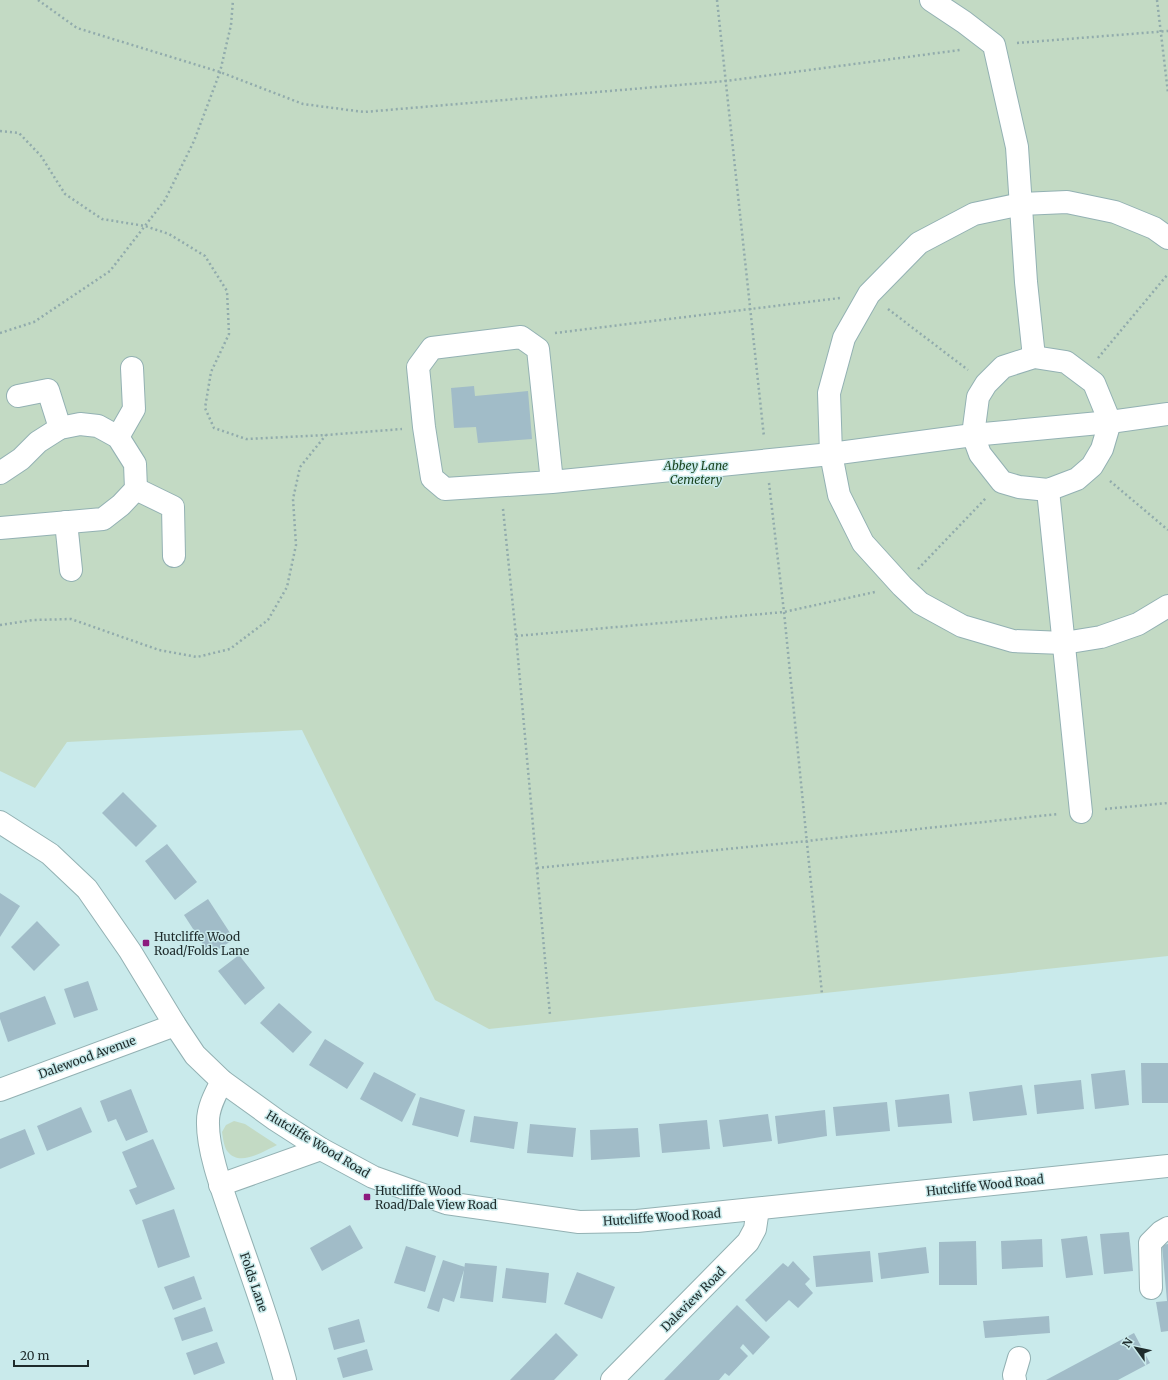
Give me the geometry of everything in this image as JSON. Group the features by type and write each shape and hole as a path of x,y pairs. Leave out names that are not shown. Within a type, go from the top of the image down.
{"street":[{"path":"931,0 964,22 994,45 1017,147 1026,282 1034,357"},
{"path":"1168,238 1154,228 1115,212 1067,202 1021,204 974,214 919,244 869,294 844,338 829,393 831,454 840,496 863,543 902,586 920,603 962,626 1013,641 1064,643 1101,637 1138,624 1168,606"},
{"path":"552,482 538,349 521,337 432,348 418,367 424,427 432,478 445,490 552,482 767,461 973,435 1110,422 1168,414"},
{"path":"1034,357 1066,362 1094,383 1110,422 1102,449 1092,466 1077,479 1048,490 1019,487 1002,482 980,454 973,435 978,397 986,384 1003,368 1034,357"},
{"path":"118,437 134,409 132,368"},
{"path":"18,396 48,390 60,428"},
{"path":"0,473 21,458 38,442 60,428 80,424 98,426 118,437 135,464 136,489 121,505 103,519 0,528"},
{"path":"136,489 173,507 174,556"},
{"path":"1048,490 1081,812"},
{"path":"66,522 71,570"},
{"name":"Hutcliffe Wood Road","path":"0,822 50,854 87,889 130,951 175,1025 195,1054 222,1081 276,1120 321,1149 373,1177 446,1203 580,1222 637,1221 1168,1166"},
{"name":"Dalewood Avenue","path":"0,1090 175,1025"},
{"name":"Folds Lane","path":"222,1081 211,1104 208,1120 210,1145 220,1185 286,1380"},
{"path":"220,1185 321,1149"},
{"name":"Daleview Road","path":"612,1380 748,1242 755,1229 758,1209"},
{"path":"1151,1288 1150,1243 1161,1232 1168,1228"},
{"path":"1016,1380 1014,1375 1019,1358"}],"path":[{"path":"38,0 77,28 220,72 303,104 364,112 726,81 994,45 1168,31"},
{"path":"0,333 34,322 110,271 165,200 194,141 220,72 231,25 233,0"},
{"path":"717,0 784,612 822,994"},
{"path":"1157,0 1168,93"},
{"path":"0,130 19,133 41,156 65,194 102,219 145,226 169,234 205,256 227,291 229,334 211,372 205,408 214,428 246,439 326,435 424,427"},
{"path":"1084,376 1168,274"},
{"path":"521,337 869,294 986,384"},
{"path":"0,625 32,620 71,619 159,650 197,657 230,649 268,620 287,587 296,545 293,499 300,467 326,435"},
{"path":"1092,466 1168,530"},
{"path":"516,636 784,612 902,586 1002,482"},
{"path":"501,485 550,1015"},
{"path":"537,868 1168,803"}],"green space":[{"name":"Abbey Lane Cemetery","path":"0,0 1168,0 1168,956 489,1029 435,1000 302,730 67,742 35,788 0,771"},
{"path":"234,1121 245,1124 277,1145 259,1154 245,1158 233,1156 226,1148 222,1132 226,1125"}],"building":[{"path":"474,386 475,396 528,391 532,439 478,443 476,427 454,428 451,388"},
{"path":"123,792 157,826 136,847 102,813"},
{"path":"167,844 197,882 175,900 145,861"},
{"path":"0,893 20,906 0,937"},
{"path":"208,899 234,939 210,955 184,915"},
{"path":"37,921 60,945 34,971 11,947"},
{"path":"239,955 265,988 245,1005 218,971"},
{"path":"88,981 98,1010 74,1018 64,989"},
{"path":"45,996 56,1024 8,1042 0,1019 0,1013"},
{"path":"279,1003 312,1032 293,1053 260,1023"},
{"path":"325,1039 364,1063 347,1089 309,1065"},
{"path":"1141,1063 1168,1063 1168,1103 1142,1103"},
{"path":"1125,1070 1129,1105 1095,1109 1091,1074"},
{"path":"374,1072 416,1094 402,1122 360,1099"},
{"path":"1081,1080 1084,1109 1037,1114 1034,1085"},
{"path":"1022,1085 1027,1115 973,1121 969,1092"},
{"path":"131,1089 148,1132 126,1141 116,1119 108,1122 100,1101"},
{"path":"949,1094 952,1123 898,1127 895,1100"},
{"path":"420,1097 465,1110 458,1137 412,1125"},
{"path":"887,1102 890,1131 836,1136 833,1107"},
{"path":"81,1107 92,1132 47,1151 37,1126"},
{"path":"825,1110 827,1136 778,1144 775,1116"},
{"path":"768,1114 772,1141 723,1147 719,1120"},
{"path":"474,1116 518,1122 514,1149 470,1142"},
{"path":"707,1120 710,1149 662,1153 659,1124"},
{"path":"530,1124 576,1128 573,1157 527,1153"},
{"path":"638,1128 640,1157 591,1160 590,1130"},
{"path":"25,1129 35,1154 0,1169 0,1139"},
{"path":"153,1139 175,1189 136,1205 129,1190 137,1187 122,1152"},
{"path":"174,1209 190,1257 158,1268 142,1220"},
{"path":"350,1225 363,1248 322,1271 310,1248"},
{"path":"1129,1232 1133,1271 1104,1274 1100,1234"},
{"path":"1087,1236 1093,1275 1066,1278 1061,1239"},
{"path":"1042,1239 1043,1267 1002,1269 1001,1241"},
{"path":"976,1241 977,1285 939,1285 939,1242"},
{"path":"1168,1244 1168,1331 1161,1332 1156,1302 1167,1301 1162,1245"},
{"path":"406,1246 436,1256 425,1292 394,1283"},
{"path":"926,1247 929,1273 881,1279 878,1253"},
{"path":"870,1251 873,1282 816,1287 813,1256"},
{"path":"443,1260 465,1267 454,1302 443,1298 439,1312 427,1308"},
{"path":"793,1261 810,1279 805,1284 813,1293 798,1308 789,1300 766,1322 745,1300 783,1263 788,1267"},
{"path":"465,1263 497,1266 493,1302 460,1298"},
{"path":"506,1268 549,1273 546,1303 502,1298"},
{"path":"577,1272 615,1287 602,1319 564,1304"},
{"path":"194,1276 202,1299 173,1310 164,1287"},
{"path":"737,1305 770,1337 753,1355 743,1344 740,1348 748,1356 729,1376 725,1373 719,1380 664,1380"},
{"path":"205,1307 213,1331 182,1341 174,1318"},
{"path":"1049,1316 1050,1333 985,1338 983,1321"},
{"path":"359,1319 365,1342 334,1350 328,1328"},
{"path":"556,1333 578,1355 554,1380 510,1380"},
{"path":"1134,1333 1150,1363 1118,1380 1046,1380"},
{"path":"217,1342 225,1363 194,1375 186,1353"},
{"path":"367,1349 373,1370 343,1378 337,1358"}],"place":[{"name":"Hutcliffe Wood Road/Folds Lane","path":"146,943"},
{"name":"Hutcliffe Wood Road/Dale View Road","path":"367,1197"}]}
